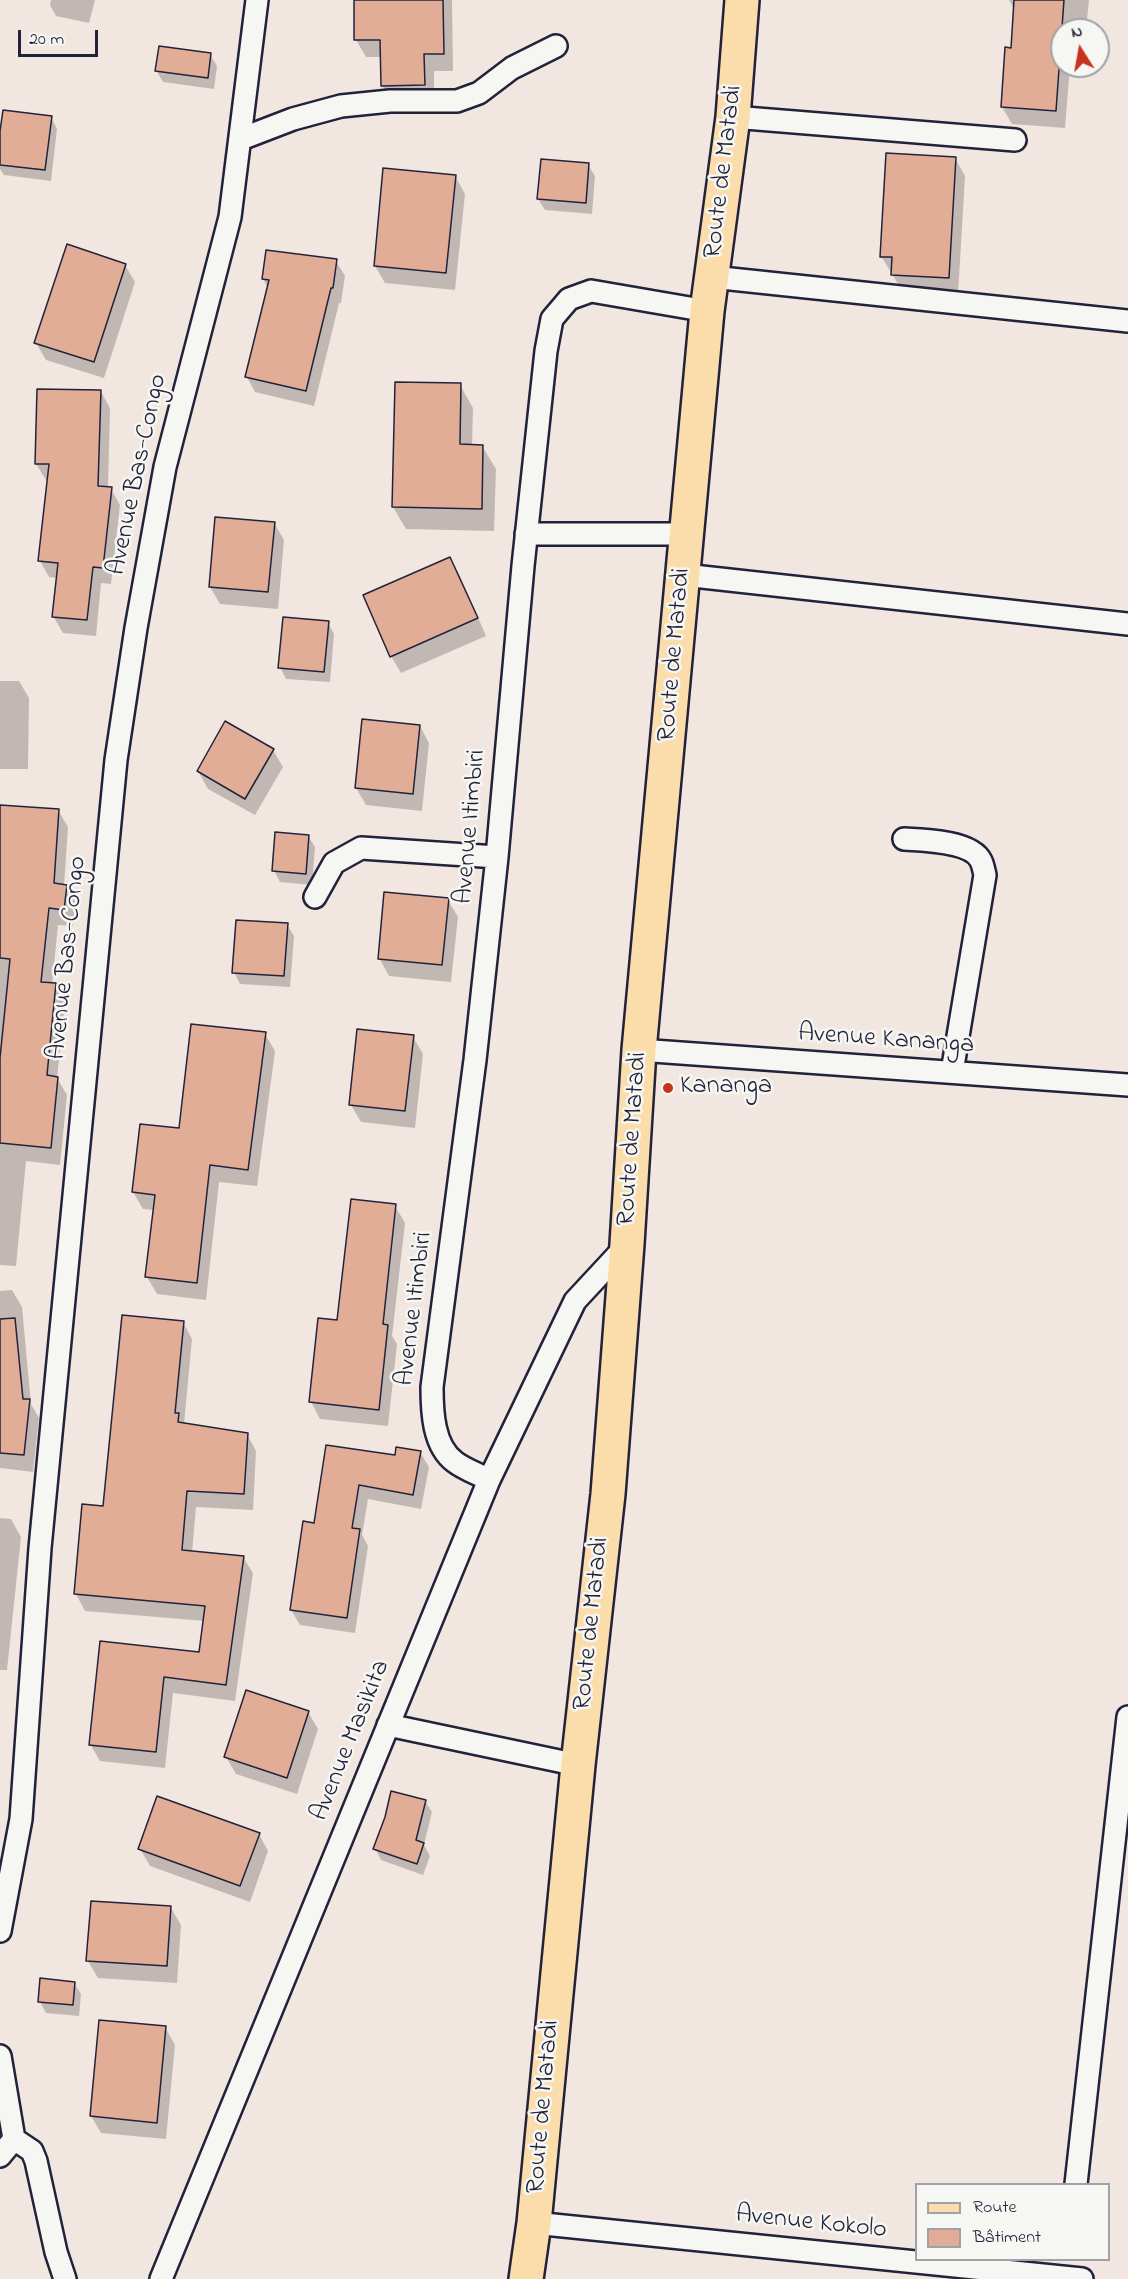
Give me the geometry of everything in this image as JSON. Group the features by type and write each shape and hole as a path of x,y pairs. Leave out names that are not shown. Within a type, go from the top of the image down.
{"main road":[{"name":"Route de Matadi","path":"526,2279 534,2223 578,1765 608,1494 639,1050 707,311 733,117 742,0"}],"street":[{"name":"Avenue Bas-Congo","path":"0,1931 21,1819 40,1548 116,760 136,628 165,467 230,217 257,0"},
{"path":"241,138 293,119 341,106 390,101 458,100 479,93 512,68 556,46"},
{"path":"733,117 1015,140"},
{"path":"712,277 1128,321"},
{"name":"Avenue Itimbiri","path":"489,1480 454,1461 440,1442 432,1415 432,1387 475,1060 546,351 552,319 569,299 591,291 707,311"},
{"path":"526,534 687,534"},
{"path":"684,575 1128,624"},
{"path":"904,839 931,840 965,848 981,859 985,875 952,1072"},
{"path":"315,897 334,863 362,848 497,857"},
{"name":"Avenue Kananga","path":"639,1050 1128,1085"},
{"name":"Avenue Masikita","path":"161,2279 489,1480 575,1301 627,1244"},
{"path":"1076,2183 1128,1717"},
{"path":"388,1725 578,1765"},
{"path":"0,2056 14,2139 32,2151 36,2161 48,2219 65,2279"},
{"path":"0,2156 14,2139"},
{"name":"Avenue Kokolo","path":"534,2223 1009,2275 1072,2272"}],"building":[{"path":"354,0 443,0 444,54 424,54 425,85 381,86 380,40 354,40"},
{"path":"1014,0 1064,0 1063,18 1050,18 1050,78 1058,78 1056,111 1001,107 1005,47 1011,48"},
{"path":"159,46 211,53 208,78 155,71"},
{"path":"3,110 52,116 45,170 0,165 0,131"},
{"path":"886,153 956,157 949,278 891,275 892,257 880,257"},
{"path":"541,159 589,163 586,203 537,199"},
{"path":"383,168 456,175 446,273 374,266"},
{"path":"67,244 126,264 94,362 34,343"},
{"path":"266,250 337,259 333,288 331,288 306,391 245,377 269,280 262,279"},
{"path":"395,382 461,383 460,444 483,445 482,509 392,507"},
{"path":"37,389 101,390 98,486 112,487 103,568 93,567 87,620 52,617 58,563 38,561 49,464 35,464"},
{"path":"215,517 275,522 268,592 209,587"},
{"path":"450,557 478,618 390,657 363,595"},
{"path":"283,617 329,621 324,672 278,668"},
{"path":"362,719 420,725 413,794 355,788"},
{"path":"225,721 274,749 245,799 197,771"},
{"path":"0,805 59,809 54,883 67,885 64,910 49,908 41,982 56,983 47,1075 58,1077 51,1148 0,1143 0,1058 10,959 0,958"},
{"path":"275,832 309,835 306,874 272,871"},
{"path":"384,892 449,898 442,965 378,959"},
{"path":"236,920 288,923 284,976 232,973"},
{"path":"191,1024 266,1032 248,1170 210,1165 197,1283 145,1277 155,1195 132,1192 140,1124 179,1128"},
{"path":"357,1029 414,1035 405,1111 349,1105"},
{"path":"351,1199 396,1204 383,1324 388,1325 379,1410 309,1402 318,1318 337,1320"},
{"path":"122,1315 184,1321 175,1413 179,1413 178,1422 248,1433 244,1494 187,1491 182,1550 244,1556 226,1685 164,1677 156,1752 89,1745 100,1641 199,1652 205,1606 74,1594 82,1504 103,1506"},
{"path":"15,1318 23,1399 30,1399 24,1455 0,1453 0,1319"},
{"path":"326,1445 395,1455 396,1447 421,1451 413,1495 359,1485 352,1528 360,1529 347,1618 290,1610 303,1521 314,1523"},
{"path":"246,1690 309,1711 287,1778 224,1757"},
{"path":"391,1791 426,1800 416,1840 424,1843 417,1864 373,1849 385,1817"},
{"path":"157,1796 260,1833 240,1886 138,1849"},
{"path":"91,1901 171,1906 167,1966 86,1961"},
{"path":"40,1978 75,1982 73,2005 38,2002"},
{"path":"99,2020 166,2026 157,2123 90,2116"}],"place":[{"name":"Kananga","path":"668,1088"}]}
